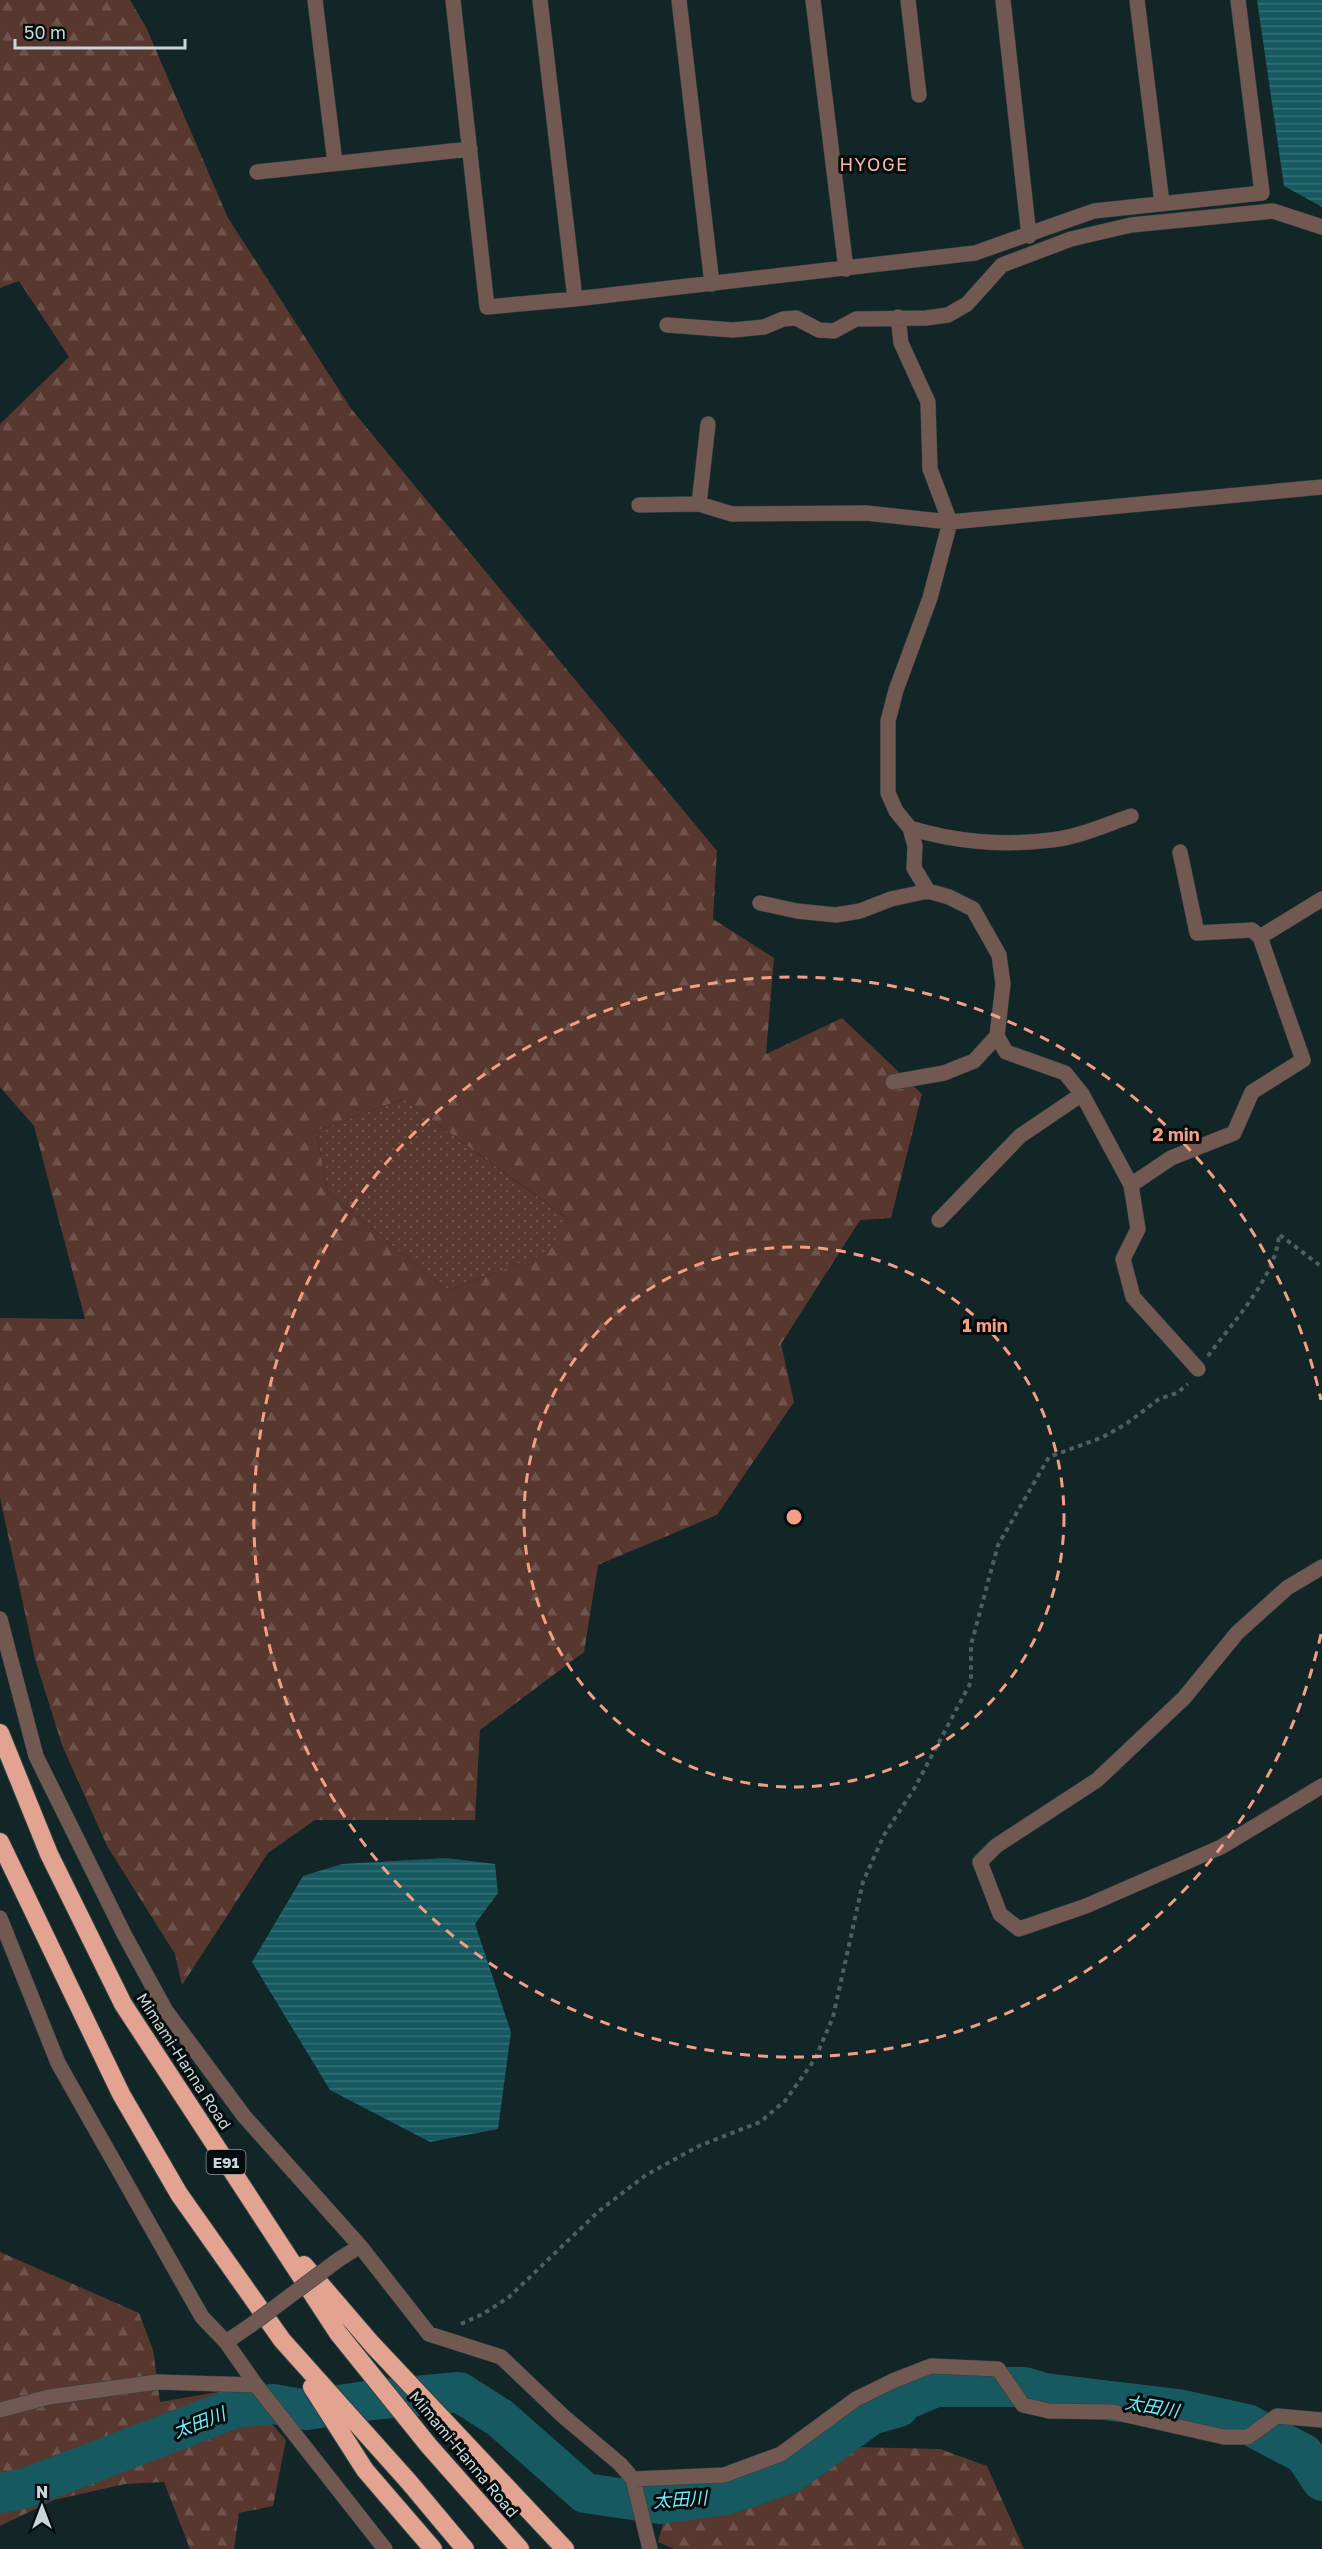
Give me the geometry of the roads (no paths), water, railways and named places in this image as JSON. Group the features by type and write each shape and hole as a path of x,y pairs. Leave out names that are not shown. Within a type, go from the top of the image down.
{"highway":[{"name":"Mimami-Hanna Road","path":"0,1733 49,1854 123,2004 338,2333 429,2446 520,2549"},
{"path":"0,1842 121,2094 179,2194 282,2340 365,2470 433,2549"},
{"path":"268,2226 335,2299 372,2344 565,2549"},
{"path":"282,2340 409,2482 465,2549"}],"street":[{"path":"315,0 335,163"},
{"path":"453,0 487,307 712,284 975,253 1029,236 1094,211 1262,193 1238,0"},
{"path":"540,0 576,299"},
{"path":"679,0 712,284"},
{"path":"813,0 846,269"},
{"path":"908,0 919,95"},
{"path":"1003,0 1029,236"},
{"path":"1137,0 1162,203"},
{"path":"257,172 470,149"},
{"path":"667,326 733,330 764,327 796,318 819,330 834,332 856,319 926,318 948,315 968,304 1002,265 1071,239 1131,225 1273,211 1322,227"},
{"path":"898,317 901,343 928,402 930,469 950,522 930,598 896,690 888,721 888,793 896,811 910,828 915,846 914,868 928,891"},
{"path":"699,504 708,424"},
{"path":"639,505 699,504 732,514 866,513 950,522 1322,487"},
{"path":"910,828 939,837 1004,843 1052,840 1131,816"},
{"path":"1131,1185 1172,1158 1234,1133 1252,1092 1303,1060 1260,937 1252,930 1197,933 1180,852"},
{"path":"760,903 797,911 836,915 860,911 891,899 928,891 950,897 973,909 999,955 1003,984 997,1036 1006,1052 1065,1073 1082,1094 1131,1185 1138,1228 1123,1259 1133,1297 1198,1369"},
{"path":"1260,937 1322,899"},
{"path":"893,1082 944,1073 974,1061 997,1036"},
{"path":"939,1220 1020,1136 1082,1094"},
{"path":"1322,1567 1287,1588 1237,1633 1184,1698 1097,1780 996,1846 980,1862 1000,1914 1019,1929 1086,1906 1221,1847 1322,1786"},
{"path":"0,1619 36,1756 124,1934 166,2011 244,2116 360,2246 429,2334 501,2357 563,2416 620,2464 633,2480 650,2549"},
{"path":"0,1918 58,2063 202,2317 226,2342 256,2385 386,2549"},
{"path":"226,2342 360,2246"},
{"path":"633,2480 724,2475 781,2454 856,2399 931,2366 998,2369 1023,2405 1049,2411 1113,2412 1224,2437 1248,2437 1277,2416 1322,2420"},
{"path":"0,2410 49,2397 157,2382 256,2385"}],"water":[{"path":"1257,0 1322,0 1322,207 1284,186"},
{"path":"446,1858 495,1864 498,1893 475,1924 511,2032 498,2129 430,2142 330,2090 252,1962 303,1876 342,1864"}],"waterway":[{"name":"太田川","path":"0,2493 26,2488 235,2408 273,2404 307,2410 372,2400 459,2392 500,2418 585,2493 660,2504 726,2495 789,2474 871,2415 899,2407 900,2402 936,2387 1024,2387 1045,2393 1178,2409 1247,2424 1304,2454 1322,2481"}],"district":[{"name":"HYOGE","path":"874,164"}]}
